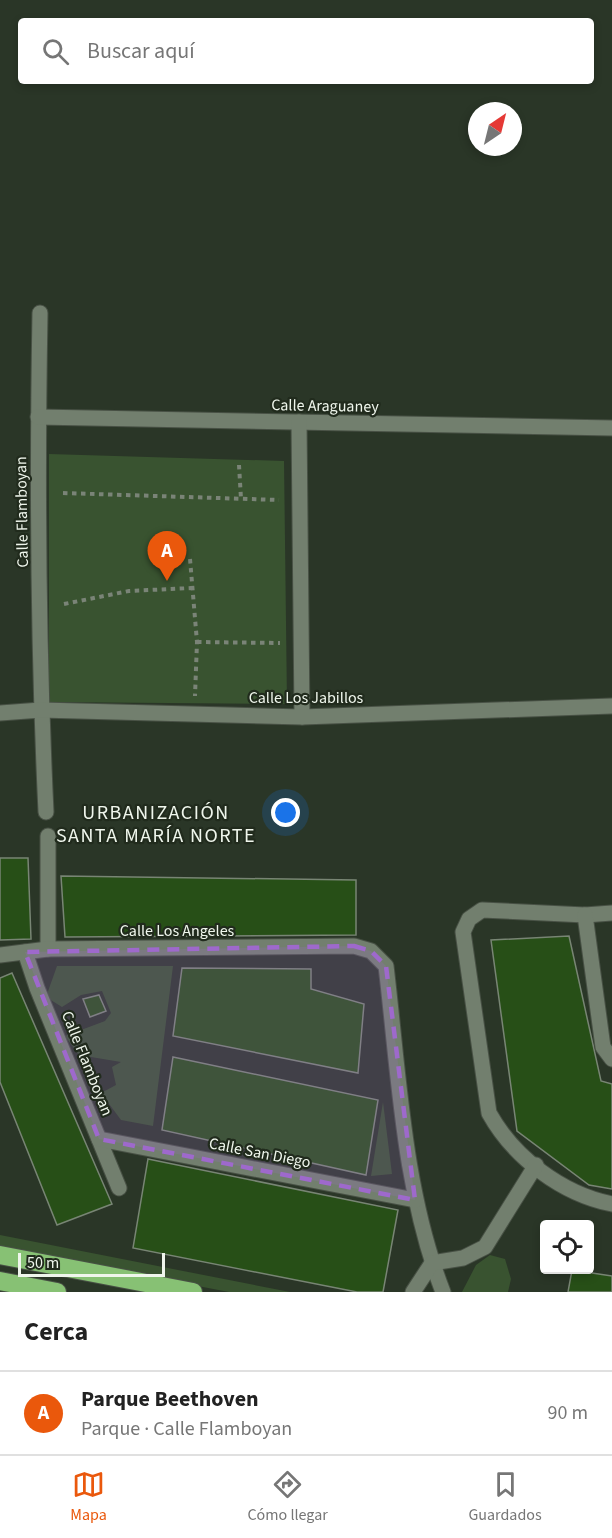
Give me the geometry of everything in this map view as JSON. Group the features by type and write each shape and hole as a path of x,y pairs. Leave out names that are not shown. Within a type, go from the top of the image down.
{"highway":[{"path":"0,1255 193,1292"},
{"path":"0,1281 57,1292"}],"street":[{"name":"Calle Flamboyan","path":"40,313 38,417 41,710 46,812"},
{"name":"Calle Araguaney","path":"38,417 612,428"},
{"path":"299,422 302,717"},
{"name":"Calle Los Jabillos","path":"0,713 41,710 302,717 612,706"},
{"path":"48,836 48,949"},
{"path":"612,913 585,915 482,910 469,919 463,932 489,1113 502,1136 563,1188 587,1199 612,1204"},
{"path":"585,915 603,1047 612,1059"},
{"name":"Calle Los Angeles","path":"0,955 48,949 354,946 371,951 386,966 415,1200"},
{"name":"Calle Flamboyan","path":"25,952 37,988 119,1188"},
{"name":"Calle San Diego","path":"99,1138 415,1200"},
{"path":"413,1292 432,1263 464,1258 484,1247 536,1165"},
{"path":"415,1200 432,1263 443,1292"}],"path":[{"path":"239,465 241,499"},
{"path":"63,493 279,500"},
{"path":"190,560 197,642 195,696"},
{"path":"64,604 129,591 192,588"},
{"path":"197,642 280,643"}],"highlighted area":[{"path":"354,946 371,951 386,966 415,1200 99,1139 25,952"}],"green space":[{"path":"49,454 284,461 287,704 49,702"},
{"path":"57,966 173,966 153,1126 121,1120 101,1093 116,1085 112,1067 121,1062 79,1055 65,1036 105,1021 111,1013 102,991 81,995 62,1007 46,997"},
{"path":"383,1102 392,1174 371,1176"},
{"path":"0,1235 290,1292 229,1292 0,1248"},
{"path":"490,1255 505,1259 511,1279 508,1292 462,1292 476,1265"}],"building":[{"path":"0,858 28,858 31,939 0,940"},
{"path":"61,876 356,880 356,935 65,937"},
{"path":"569,936 601,1081 612,1084 612,1189 589,1185 517,1131 491,940"},
{"path":"182,968 311,969 311,989 364,1004 358,1073 173,1036"},
{"path":"12,973 112,1204 57,1225 0,1082 0,978"},
{"path":"99,995 106,1011 90,1017 83,999"},
{"path":"173,1057 378,1100 366,1175 162,1130"},
{"path":"148,1159 398,1210 383,1292 357,1292 133,1248"},
{"path":"594,1273 612,1276 612,1292 568,1292 571,1274"}],"place":[{"name":"Parque Beethoven","path":"167,581"}],"district":[{"name":"URBANIZACIÓN SANTA MARÍA NORTE","path":"156,824"}]}
